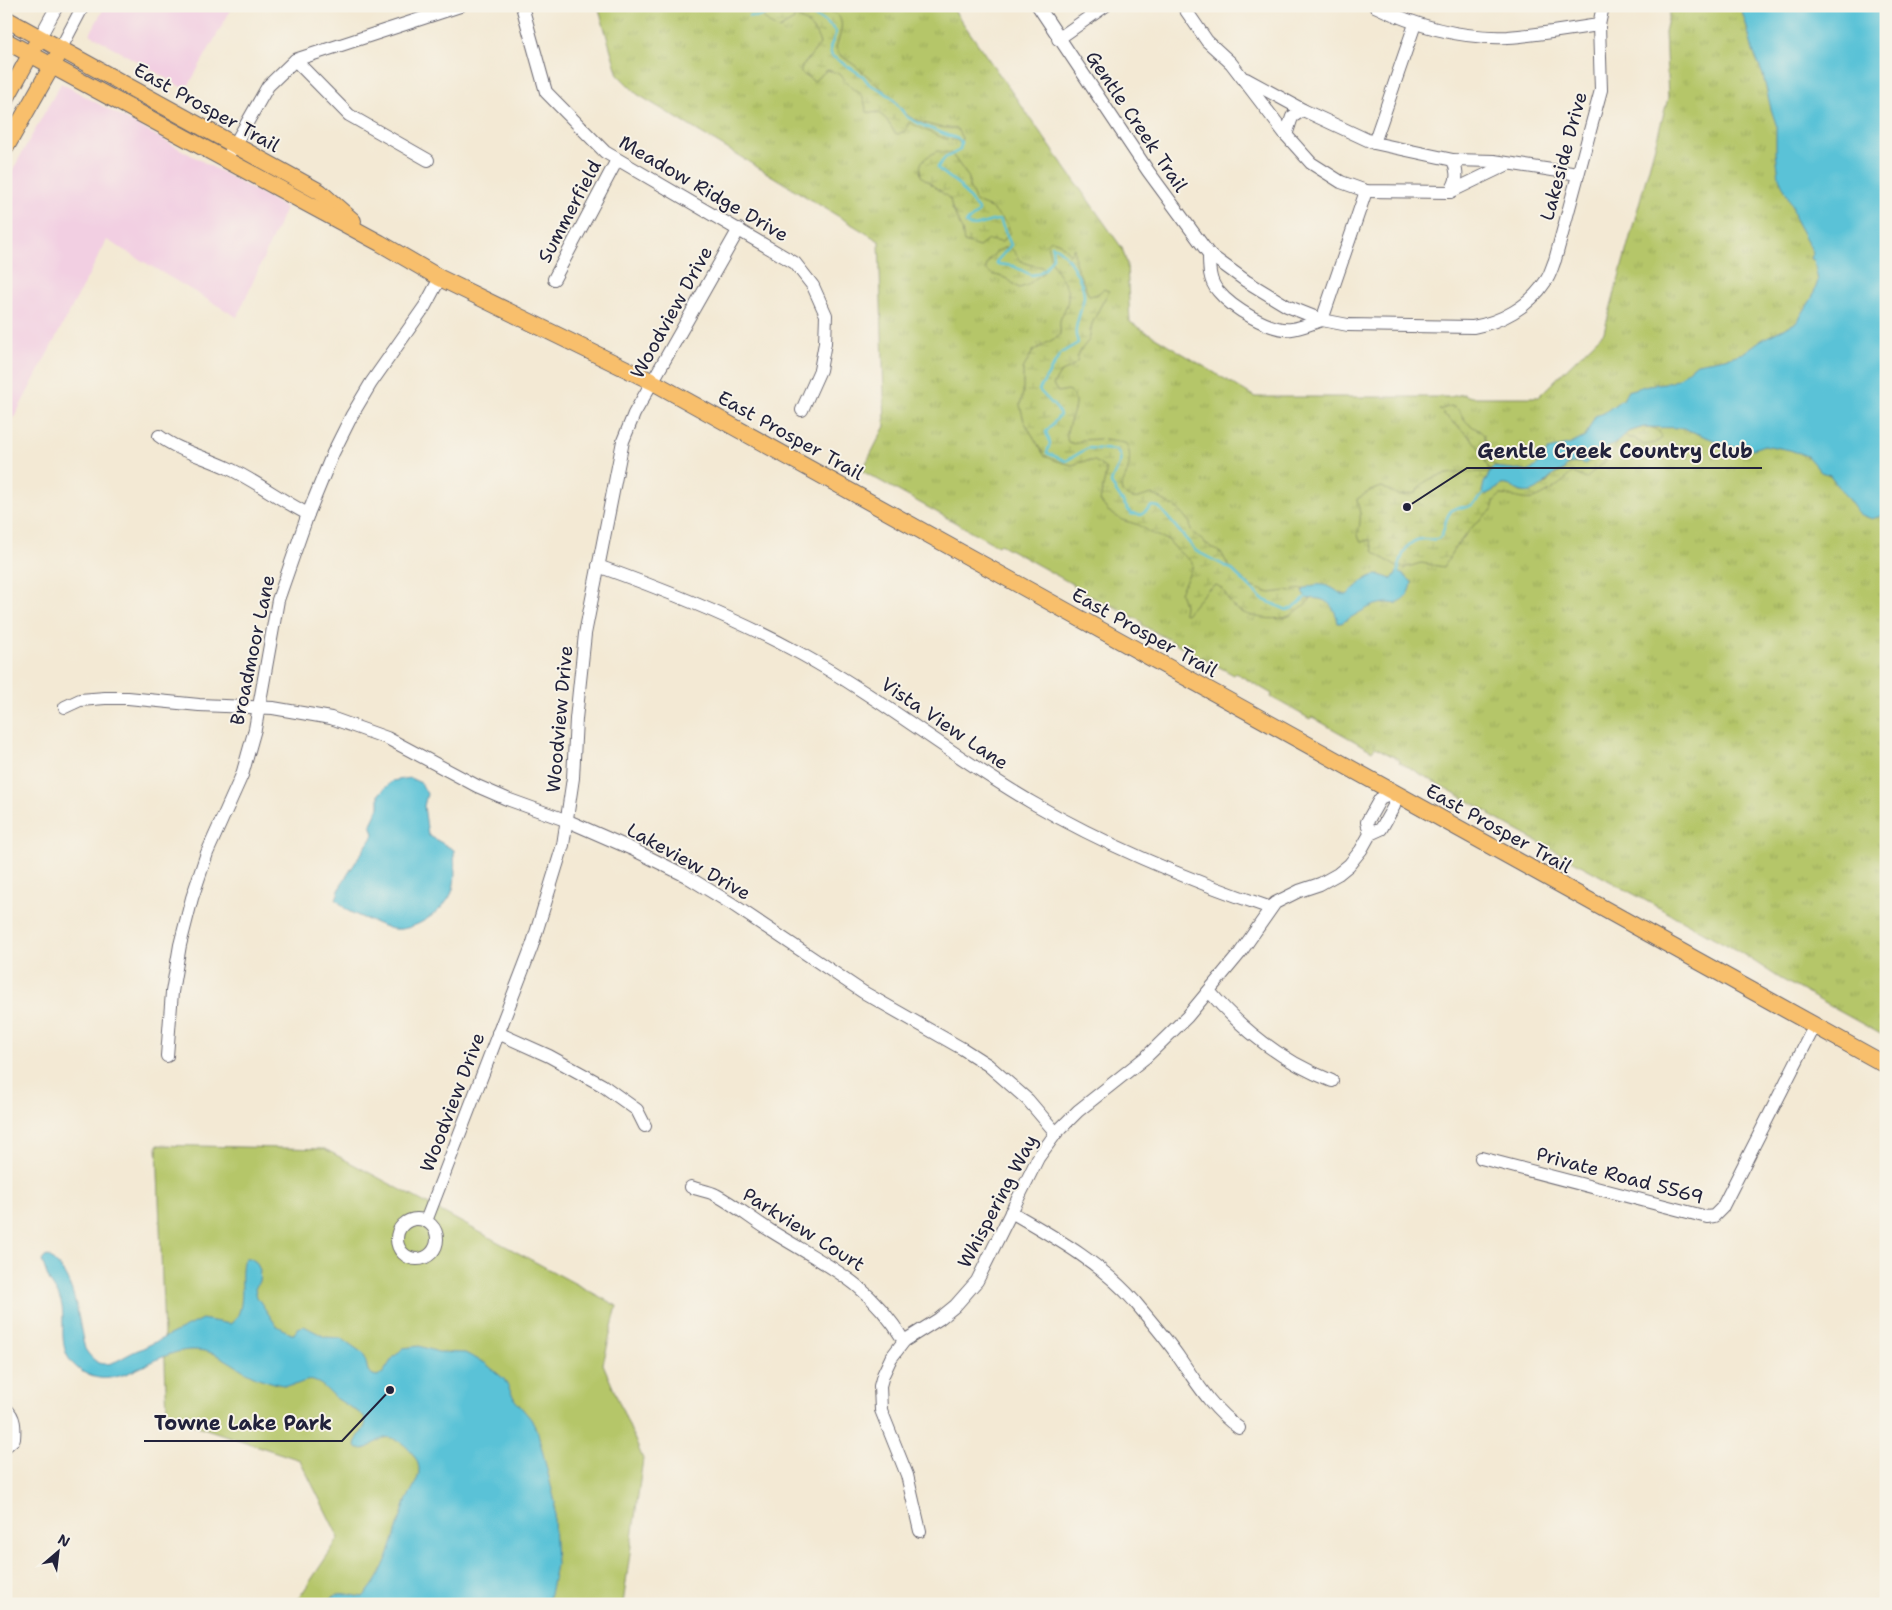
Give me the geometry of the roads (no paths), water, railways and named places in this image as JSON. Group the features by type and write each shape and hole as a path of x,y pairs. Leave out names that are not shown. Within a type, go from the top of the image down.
{"main road":[{"name":"East Prosper Trail","path":"6,19 320,192 380,243"},
{"path":"6,99 40,37"},
{"name":"East Prosper Trail","path":"6,41 380,243 440,278 653,382 1886,1065"},
{"path":"6,147 61,48"}],"street":[{"path":"40,37 57,6"},
{"path":"61,48 84,6"},
{"path":"226,160 268,86 295,60 460,6"},
{"name":"Meadow Ridge Drive","path":"522,6 546,92 605,152 794,263 813,286 826,315 825,343 820,370 802,410"},
{"name":"Gentle Creek Trail","path":"1038,6 1058,39 1148,171 1208,254 1246,281 1287,306 1322,320 1348,325 1473,327 1492,323 1513,313 1529,301 1545,282"},
{"path":"1058,39 1105,6"},
{"path":"1183,6 1207,41 1231,63 1286,135 1311,163 1342,182 1366,191 1450,192 1508,164"},
{"path":"1375,6 1415,24 1461,34 1507,37 1599,25"},
{"name":"Lakeside Drive","path":"1545,282 1555,260 1601,90 1599,25 1603,6"},
{"path":"1374,143 1415,24"},
{"path":"295,60 349,115 428,160"},
{"path":"1242,77 1303,110 1374,143 1453,160 1494,161 1578,174"},
{"path":"1286,135 1292,117 1303,110"},
{"name":"Summerfield","path":"554,279 617,160"},
{"path":"1450,192 1456,183 1458,174 1453,160"},
{"path":"1322,320 1366,191"},
{"name":"Woodview Drive","path":"426,1221 532,946 563,845 568,821 585,634 623,441 634,414 739,229"},
{"name":"Gentle Creek Trail","path":"1208,254 1209,274 1217,290 1241,312 1271,326 1290,330 1322,320"},
{"name":"Broadmoor Lane","path":"167,1056 172,992 180,945 192,898 208,853 242,774 255,729 278,600 308,514 333,453 352,415 392,352 426,306 440,278"},
{"path":"159,436 172,446 230,468 284,502 308,514"},
{"name":"Vista View Lane","path":"598,566 704,606 802,654 849,682 976,768 1070,824 1180,875 1271,908"},
{"name":"Lakeview Drive","path":"65,707 80,700 106,698 128,698 199,705 259,707 302,712 331,718 370,730 413,750 477,786 568,821 632,849 686,876 732,904 863,992 963,1049 1006,1080 1038,1111 1056,1133"},
{"name":"Whispering Way","path":"920,1532 907,1475 884,1422 879,1398 880,1386 886,1367 904,1341 938,1319 965,1296 985,1267 1038,1158 1056,1133 1078,1111 1146,1056 1187,1017 1240,953 1271,908 1280,900 1320,884 1338,874 1356,857 1370,834 1367,822 1380,799 1394,793"},
{"path":"1209,991 1230,1014 1268,1047 1292,1062 1332,1081"},
{"name":"Private Road 5569","path":"1481,1158 1707,1217 1714,1216 1722,1208 1815,1025"},
{"path":"498,1033 549,1056 602,1085 637,1110 646,1126"},
{"name":"Parkview Court","path":"691,1187 716,1195 844,1274 876,1302 904,1341"},
{"path":"1011,1212 1078,1252 1107,1274 1136,1303 1225,1419 1239,1428"},
{"path":"6,1409 14,1419 15,1428 14,1439 6,1446"}],"water":[{"path":"1739,6 1883,6 1886,16 1886,514 1872,519 1859,514 1830,475 1821,472 1807,456 1790,450 1764,445 1753,449 1729,446 1683,428 1644,427 1628,432 1616,443 1608,446 1585,464 1579,462 1568,464 1564,470 1555,474 1532,492 1522,492 1510,486 1500,485 1485,495 1482,492 1484,483 1493,467 1528,472 1539,464 1548,450 1571,444 1585,437 1595,416 1604,413 1623,400 1627,391 1648,385 1672,382 1697,363 1743,353 1761,340 1797,322 1812,298 1818,281 1814,260 1811,259 1813,252 1796,221 1792,205 1779,178 1776,152 1776,124 1763,75 1753,51 1745,20"},
{"path":"1397,572 1412,582 1409,592 1403,600 1396,604 1374,605 1341,623 1338,623 1335,612 1329,604 1320,599 1308,599 1302,592 1312,585 1320,585 1328,586 1341,594 1347,595 1373,576 1381,575 1392,579"},
{"path":"410,778 421,783 427,794 424,806 428,835 454,850 454,882 448,899 436,913 419,924 401,929 393,929 350,912 336,899 342,883 374,834 371,824 379,807 379,794 392,781"},
{"path":"48,1256 65,1275 74,1299 85,1349 99,1363 112,1363 202,1319 230,1324 236,1319 241,1304 243,1262 245,1258 250,1258 256,1262 260,1270 259,1281 255,1289 257,1297 276,1325 291,1334 294,1334 298,1328 304,1326 325,1337 341,1338 364,1354 368,1371 373,1375 377,1376 383,1373 392,1359 403,1348 419,1346 438,1352 465,1353 485,1363 504,1379 515,1400 531,1419 538,1433 555,1502 556,1565 548,1604 334,1604 331,1601 332,1597 339,1594 363,1597 378,1577 384,1565 405,1504 419,1473 418,1464 410,1450 397,1440 387,1437 367,1448 358,1449 355,1445 364,1428 365,1417 336,1398 319,1383 310,1380 294,1385 273,1383 252,1375 220,1356 211,1353 192,1350 176,1352 117,1377 102,1378 88,1375 73,1364 65,1351 61,1302 49,1280 42,1261"}],"waterway":[{"path":"749,16 758,17 786,6"},
{"path":"791,6 815,16 832,27 836,32 831,47 832,56 863,76 869,84 892,98 907,117 961,142 960,150 945,158 937,168 958,184 979,211 966,224 974,226 1000,220 1011,245 996,262 998,264 1013,266 1031,275 1037,274 1045,269 1053,257 1052,246 1063,253 1073,267 1081,284 1084,297 1076,326 1078,343 1061,353 1039,390 1057,409 1060,415 1046,432 1050,443 1047,453 1066,461 1088,448 1116,450 1119,454 1120,463 1111,484 1131,514 1141,515 1152,506 1159,507 1196,551 1231,569 1262,599 1287,610 1293,608 1307,596"},
{"path":"1398,573 1402,556 1412,542 1439,538 1443,533 1449,513 1456,508 1472,505 1485,492"}],"place":[{"name":"Gentle Creek Country Club","path":"1407,507"},
{"name":"Towne Lake Park","path":"390,1390"}]}
